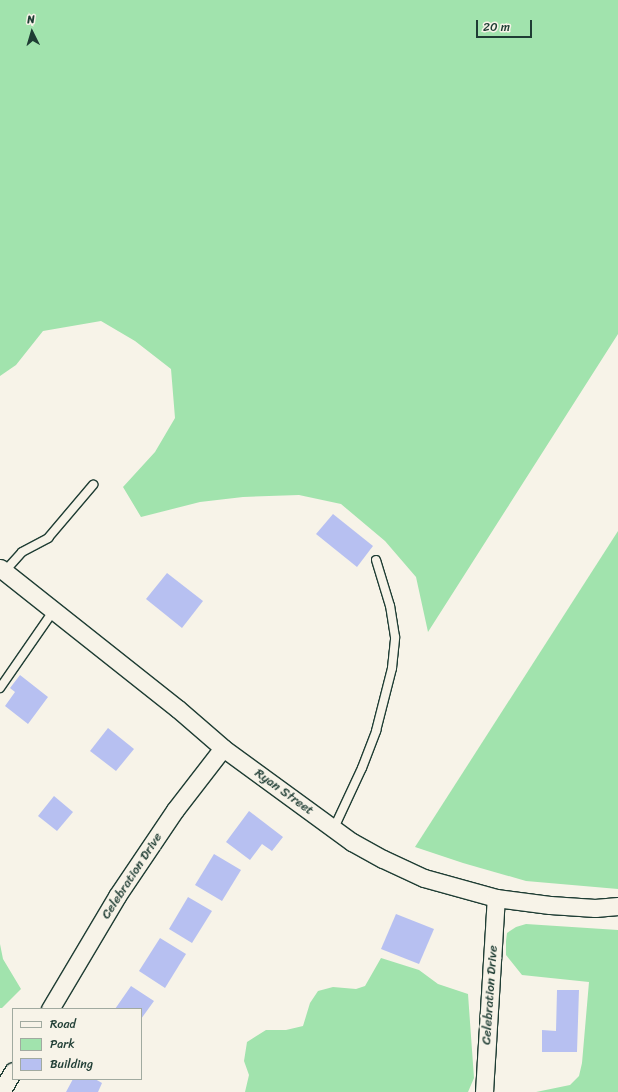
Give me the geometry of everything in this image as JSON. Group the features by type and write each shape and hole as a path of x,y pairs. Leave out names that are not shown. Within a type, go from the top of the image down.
{"street":[{"name":"Ryan Street","path":"2,570 178,709 224,748 334,828 384,859 424,878 496,898 550,905 595,908 618,906"},
{"name":"Celebration Drive","path":"51,1008 121,890 175,810 224,748"},
{"name":"Celebration Drive","path":"484,1092 496,898"},
{"path":"0,1092 12,1073"}],"lane":[{"path":"2,570 22,552 48,538 93,485"},
{"path":"334,828 362,768 376,731 392,668 395,637 390,606 376,560"},
{"path":"0,688 54,610"}],"green space":[{"path":"0,0 618,0 618,334 428,632 416,577 385,541 341,504 299,495 243,497 200,502 141,517 123,487 155,452 175,418 171,369 135,341 101,321 43,331 16,365 0,376"},
{"path":"618,531 618,889 526,881 463,863 415,847"},
{"path":"526,924 618,930 618,1092 536,1092 570,1085 579,1076 582,1063 589,982 522,975 506,955 506,941 507,933 516,927"},
{"path":"0,944 3,959 21,989 2,1008 0,1008"},
{"path":"381,958 419,970 438,984 468,994 474,1078 468,1092 245,1092 249,1075 244,1061 247,1042 266,1030 286,1030 303,1026 310,1003 318,991 333,987 356,989 365,986"}],"building":[{"path":"333,514 373,546 357,567 316,534"},
{"path":"167,573 203,601 182,628 146,599"},
{"path":"20,675 48,697 28,724 5,706 15,692 10,688"},
{"path":"108,728 134,749 116,771 90,751"},
{"path":"54,796 73,812 57,831 38,816"},
{"path":"249,811 283,837 272,851 262,844 250,860 226,842"},
{"path":"214,854 241,870 222,901 195,885"},
{"path":"188,897 212,911 192,943 169,929"},
{"path":"396,914 434,929 419,964 381,949"},
{"path":"160,938 186,954 165,988 139,971"},
{"path":"131,986 154,1001 142,1018 142,1008 116,1008"},
{"path":"557,990 579,990 577,1052 542,1052 542,1030 556,1031"},
{"path":"72,1080 97,1080 102,1083 98,1092 66,1092"}]}
